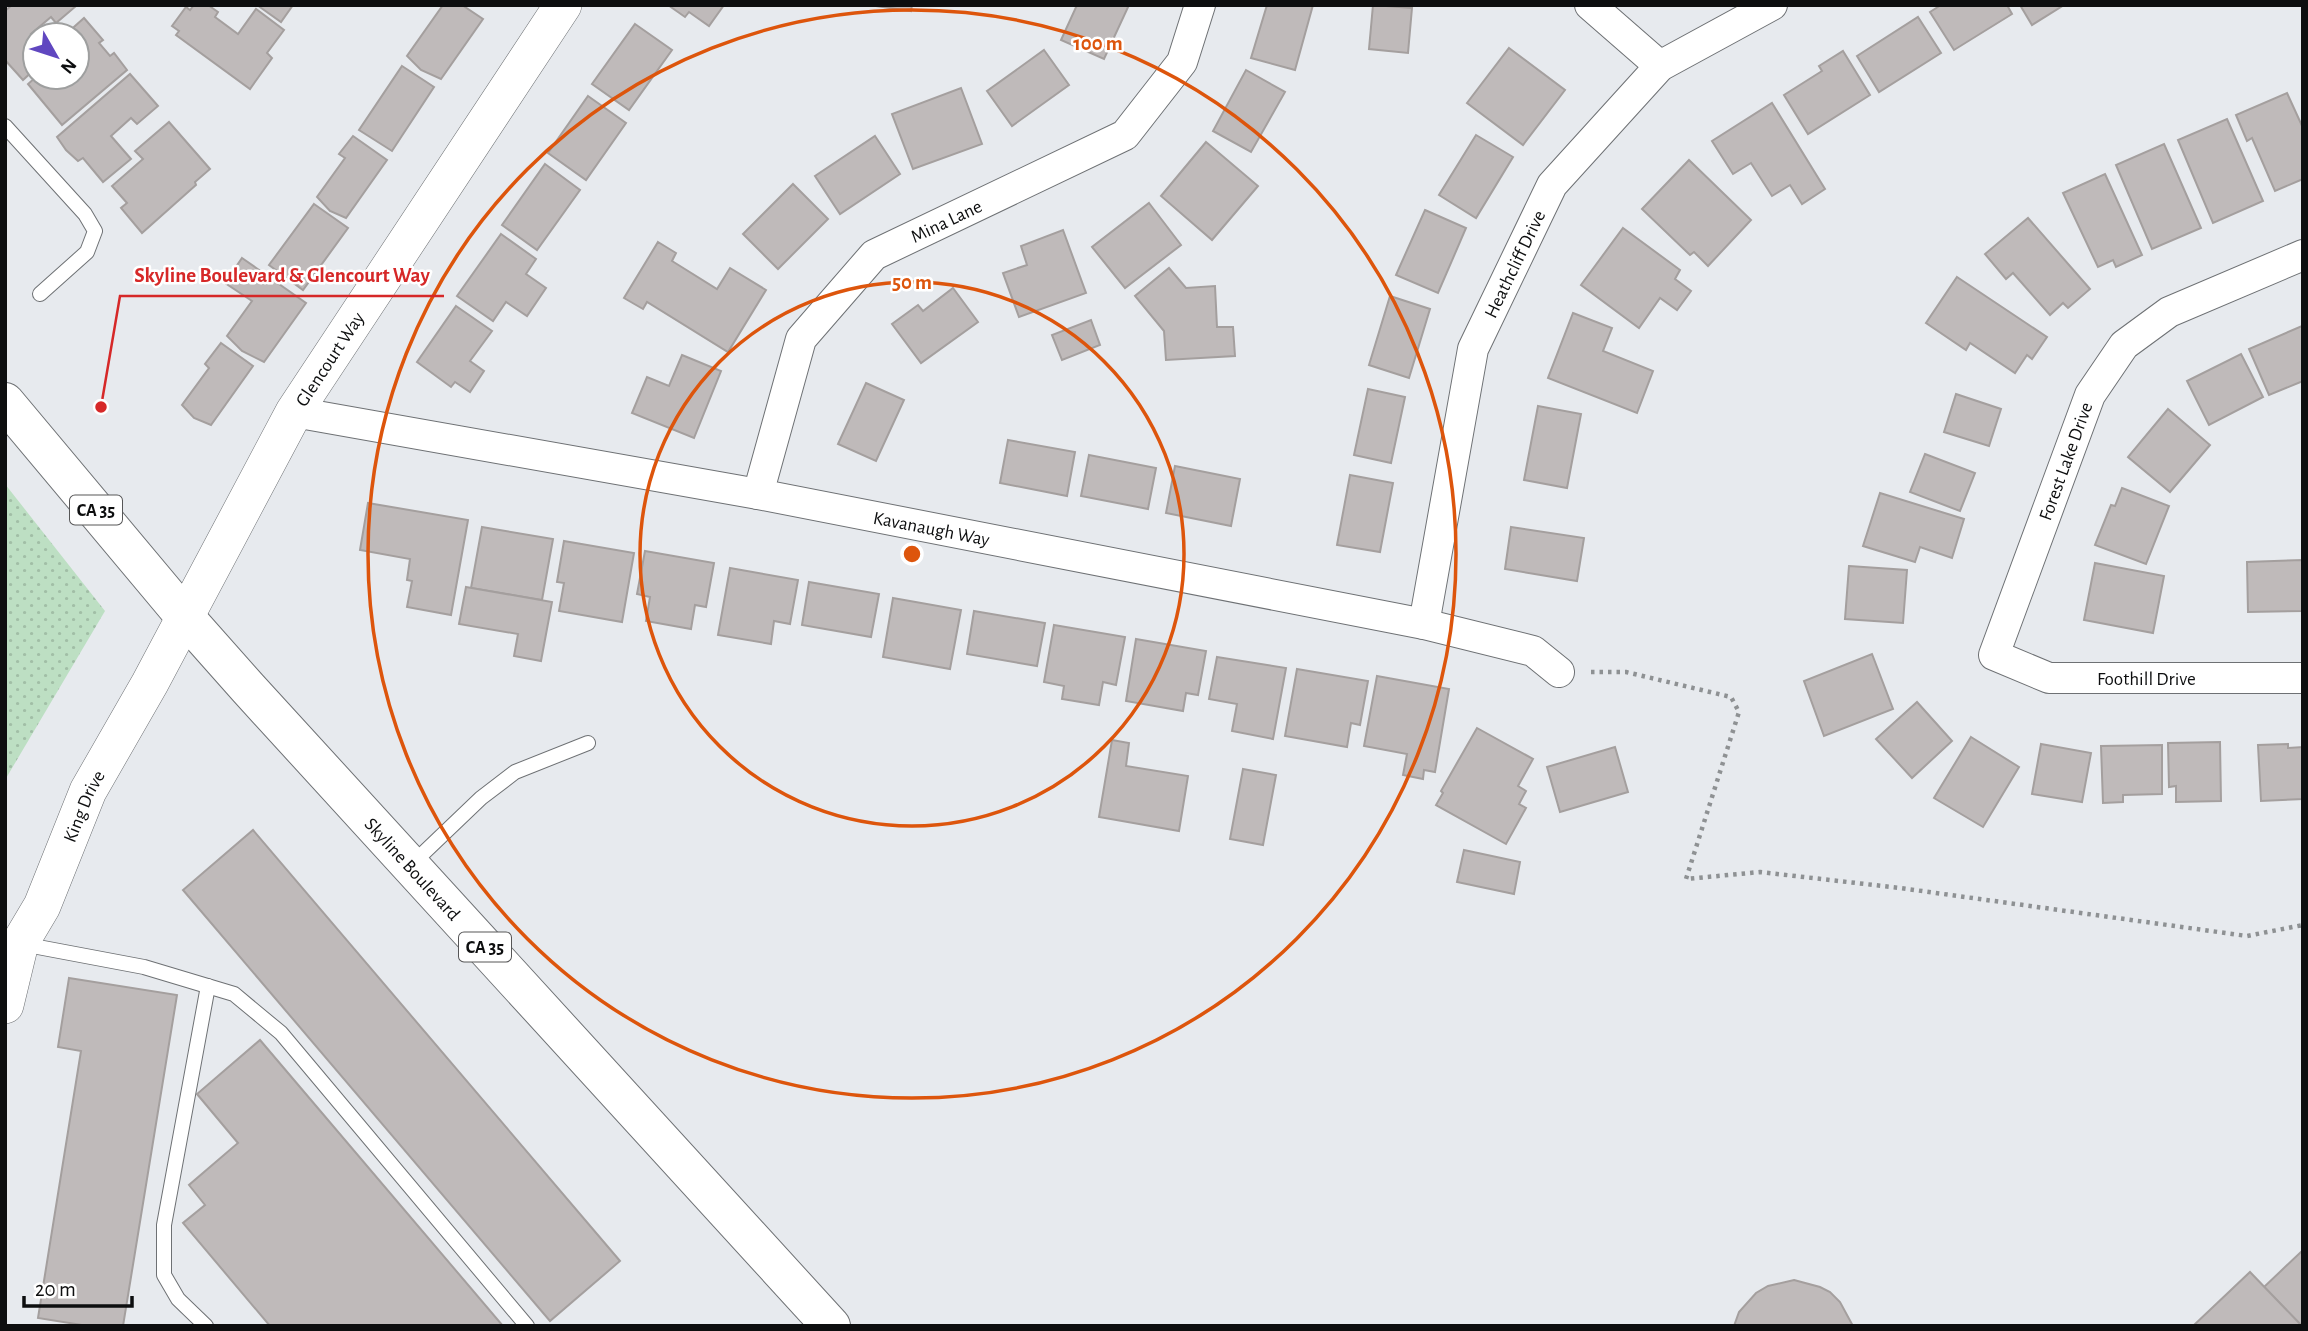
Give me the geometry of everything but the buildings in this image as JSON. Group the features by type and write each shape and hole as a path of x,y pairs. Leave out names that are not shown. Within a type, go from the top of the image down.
{"main road":[{"name":"Skyline Boulevard","path":"5,402 185,617 831,1326"}],"street":[{"name":"Glencourt Way","path":"185,617 294,412 563,5"},
{"name":"Mina Lane","path":"758,494 801,339 874,255 1125,135 1182,62 1200,5"},
{"path":"1590,5 1660,65"},
{"name":"Heathcliff Drive","path":"1424,624 1473,349 1552,185 1660,65 1772,5"},
{"name":"Forest Lake Drive","path":"1994,655 2090,395 2124,345 2169,312 2303,255"},
{"name":"Kavanaugh Way","path":"294,412 758,494 1424,624 1533,651 1559,672"},
{"name":"King Drive","path":"5,1005 20,943 42,906 88,791 185,617"},
{"name":"Foothill Drive","path":"1994,655 2049,678 2303,678"}],"lane":[{"path":"5,126 85,214 96,231 87,252 40,295"},
{"path":"411,865 481,798 506,778 531,764 588,743"},
{"path":"20,943 144,967 234,994 281,1033 527,1326"},
{"path":"206,1326 178,1298 164,1275 164,1225 208,986"}],"path":[{"path":"1559,672 1626,672 1731,697 1739,712 1686,878 1760,872 1900,888 2247,936 2303,925"}],"green space":[{"path":"5,484 105,611 5,780"}],"place":[{"name":"Skyline Boulevard & Glencourt Way","path":"101,407"}]}
